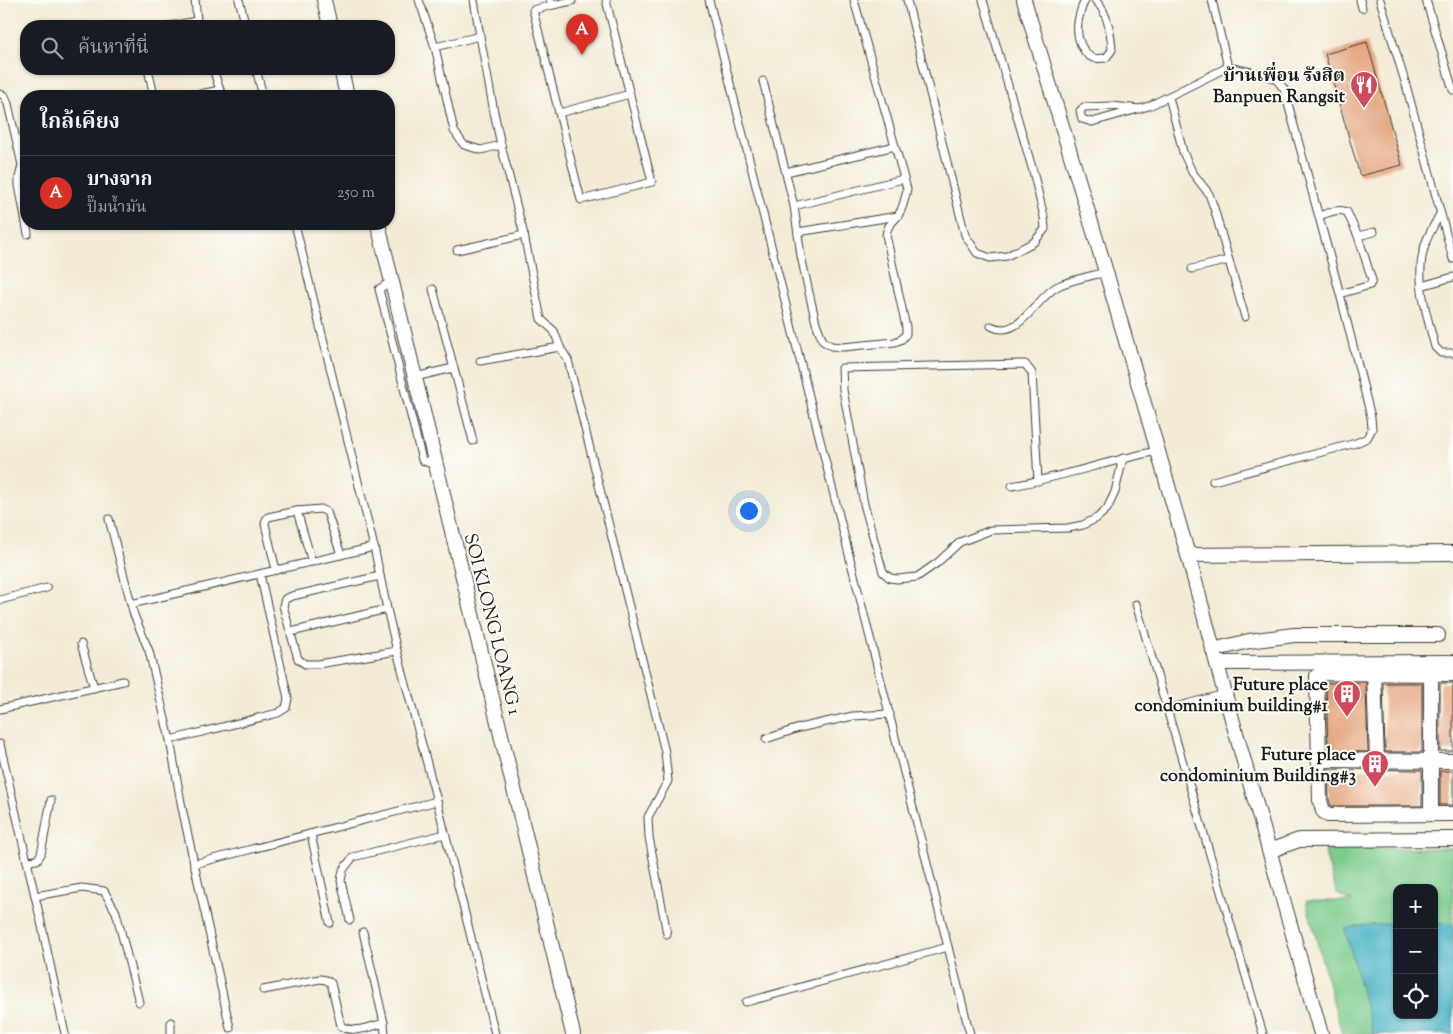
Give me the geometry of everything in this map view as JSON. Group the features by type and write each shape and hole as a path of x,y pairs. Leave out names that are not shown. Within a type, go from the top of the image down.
{"street":[{"path":"324,0 329,20"},
{"path":"1024,0 1106,272 1188,555 1225,694 1321,1034"},
{"path":"342,75 345,90"},
{"name":"SOI KLONG LOANG 1","path":"379,230 573,1034"},
{"path":"1188,555 1453,553"},
{"path":"1215,657 1248,641 1294,635 1438,635"},
{"path":"1215,657 1453,662"},
{"path":"1453,674 1323,673 1318,676 1318,760 1320,800 1323,811 1328,815 1453,814"},
{"path":"1374,674 1377,760"},
{"path":"1425,838 1432,761 1431,674"},
{"path":"1318,760 1453,761"},
{"path":"1269,851 1299,840 1453,839"}],"lane":[{"path":"195,0 198,20"},
{"path":"240,0 245,20"},
{"path":"419,0 435,47 454,131 464,145 473,148 481,150 501,145"},
{"path":"474,0 494,112 524,235 541,319 554,331 560,347 568,360 665,752 668,781 648,817 649,837 666,934"},
{"path":"574,0 552,2 533,10 581,200 652,182 606,0"},
{"path":"709,0 970,1034"},
{"path":"763,81 794,206 801,256 816,323 823,341 831,346 843,347 895,342 902,339 906,334 906,327 886,235 887,228 898,216 905,203 907,189 854,0"},
{"path":"906,0 965,235 977,252 990,258 1007,256 1034,242 1045,229 1033,171 983,0"},
{"path":"1085,0 1080,12 1079,40 1086,54 1094,58 1106,58 1112,50 1112,42 1108,23 1101,6 1095,0"},
{"path":"1212,0 1228,67"},
{"path":"1360,0 1362,8"},
{"path":"1380,0 1406,85 1453,259"},
{"path":"1426,0 1453,90"},
{"path":"435,47 480,36"},
{"path":"1140,109 1112,106 1084,107 1080,112 1082,119 1092,122 1140,109 1228,67 1265,75 1277,80 1284,89 1340,294 1370,417 1372,429 1367,438 1356,443 1213,481"},
{"path":"149,75 153,90"},
{"path":"215,75 220,90"},
{"path":"258,75 261,90"},
{"path":"0,94 5,96 8,104 20,156"},
{"path":"559,113 630,94"},
{"path":"1168,97 1183,152 1192,172 1209,194 1214,208 1245,318"},
{"path":"786,172 895,146"},
{"path":"20,174 20,190"},
{"path":"794,206 903,178"},
{"path":"1319,216 1334,211 1343,210 1347,212 1358,236 1372,280 1370,285 1340,294"},
{"path":"1440,214 1425,244 1421,286 1435,347 1441,353 1453,353"},
{"path":"798,232 898,216"},
{"path":"27,230 28,234"},
{"path":"296,230 374,547 397,650 495,1034"},
{"path":"1358,236 1374,232"},
{"path":"457,250 524,235"},
{"path":"1192,269 1229,260"},
{"path":"991,326 995,329 1013,327 1028,315 1048,292 1059,285 1106,272"},
{"path":"1421,286 1453,277"},
{"path":"392,281 379,288 422,460 436,467"},
{"path":"433,289 473,441"},
{"path":"480,361 560,347"},
{"path":"1038,481 1032,373 1026,364 842,368 843,390 864,504 883,572 890,578 917,577 937,564 960,542 991,530 1068,528 1083,525 1097,518 1108,509 1116,492 1123,458"},
{"path":"414,377 453,368"},
{"path":"1012,486 1157,451"},
{"path":"276,570 265,524 268,517 297,511 321,509 327,512 341,555"},
{"path":"297,511 312,562"},
{"path":"109,519 134,615 149,651 170,740 182,808 230,1028"},
{"path":"131,604 374,547"},
{"path":"170,740 278,713 286,708 288,698 260,574"},
{"path":"380,576 292,596 284,600 283,606 298,659 305,664 318,664 397,650"},
{"path":"0,600 47,588"},
{"path":"1136,604 1264,1034"},
{"path":"291,632 387,609"},
{"path":"81,644 94,688"},
{"path":"0,709 123,681"},
{"path":"1167,710 1225,694"},
{"path":"766,739 799,728 853,716 890,714"},
{"path":"0,744 65,1034"},
{"path":"27,861 37,860 41,854 51,800"},
{"path":"194,864 437,801"},
{"path":"311,834 330,923"},
{"path":"350,920 341,881 343,870 354,857 445,834"},
{"path":"35,896 82,888 104,891 116,912 139,1002"},
{"path":"363,932 385,1034"},
{"path":"746,1002 948,947"},
{"path":"262,990 320,979 326,980 332,983 341,1026 348,1031 355,1031 384,1023"},
{"path":"171,1022 171,1034"}],"green space":[{"path":"1453,848 1453,1034 1342,1034 1306,901 1352,901 1337,894 1325,849"}],"water":[{"path":"1393,923 1393,1019 1438,1019 1438,923 1453,924 1453,1034 1373,1034 1345,929 1357,926"}],"building":[{"name":"บ้านเพื่อน รังสิต Banpuen Rangsit","path":"1367,42 1402,165 1360,176 1325,54"},
{"name":"Future place condominium building#1","path":"1366,682 1368,752 1328,751 1326,683"},
{"path":"1383,683 1422,683 1422,752 1385,752"},
{"path":"1440,683 1453,683 1453,751 1440,751"},
{"name":"Future place condominium Building#3","path":"1328,769 1422,770 1422,806 1331,806"},
{"path":"1440,771 1453,771 1453,805 1440,805"}],"place":[{"name":"บางจาก","path":"582,55"},
{"name":"บ้านเพื่อน รังสิต Banpuen Rangsit","path":"1364,109"},
{"name":"Future place condominium building#1","path":"1347,718"},
{"name":"Future place condominium Building#3","path":"1375,788"}]}
